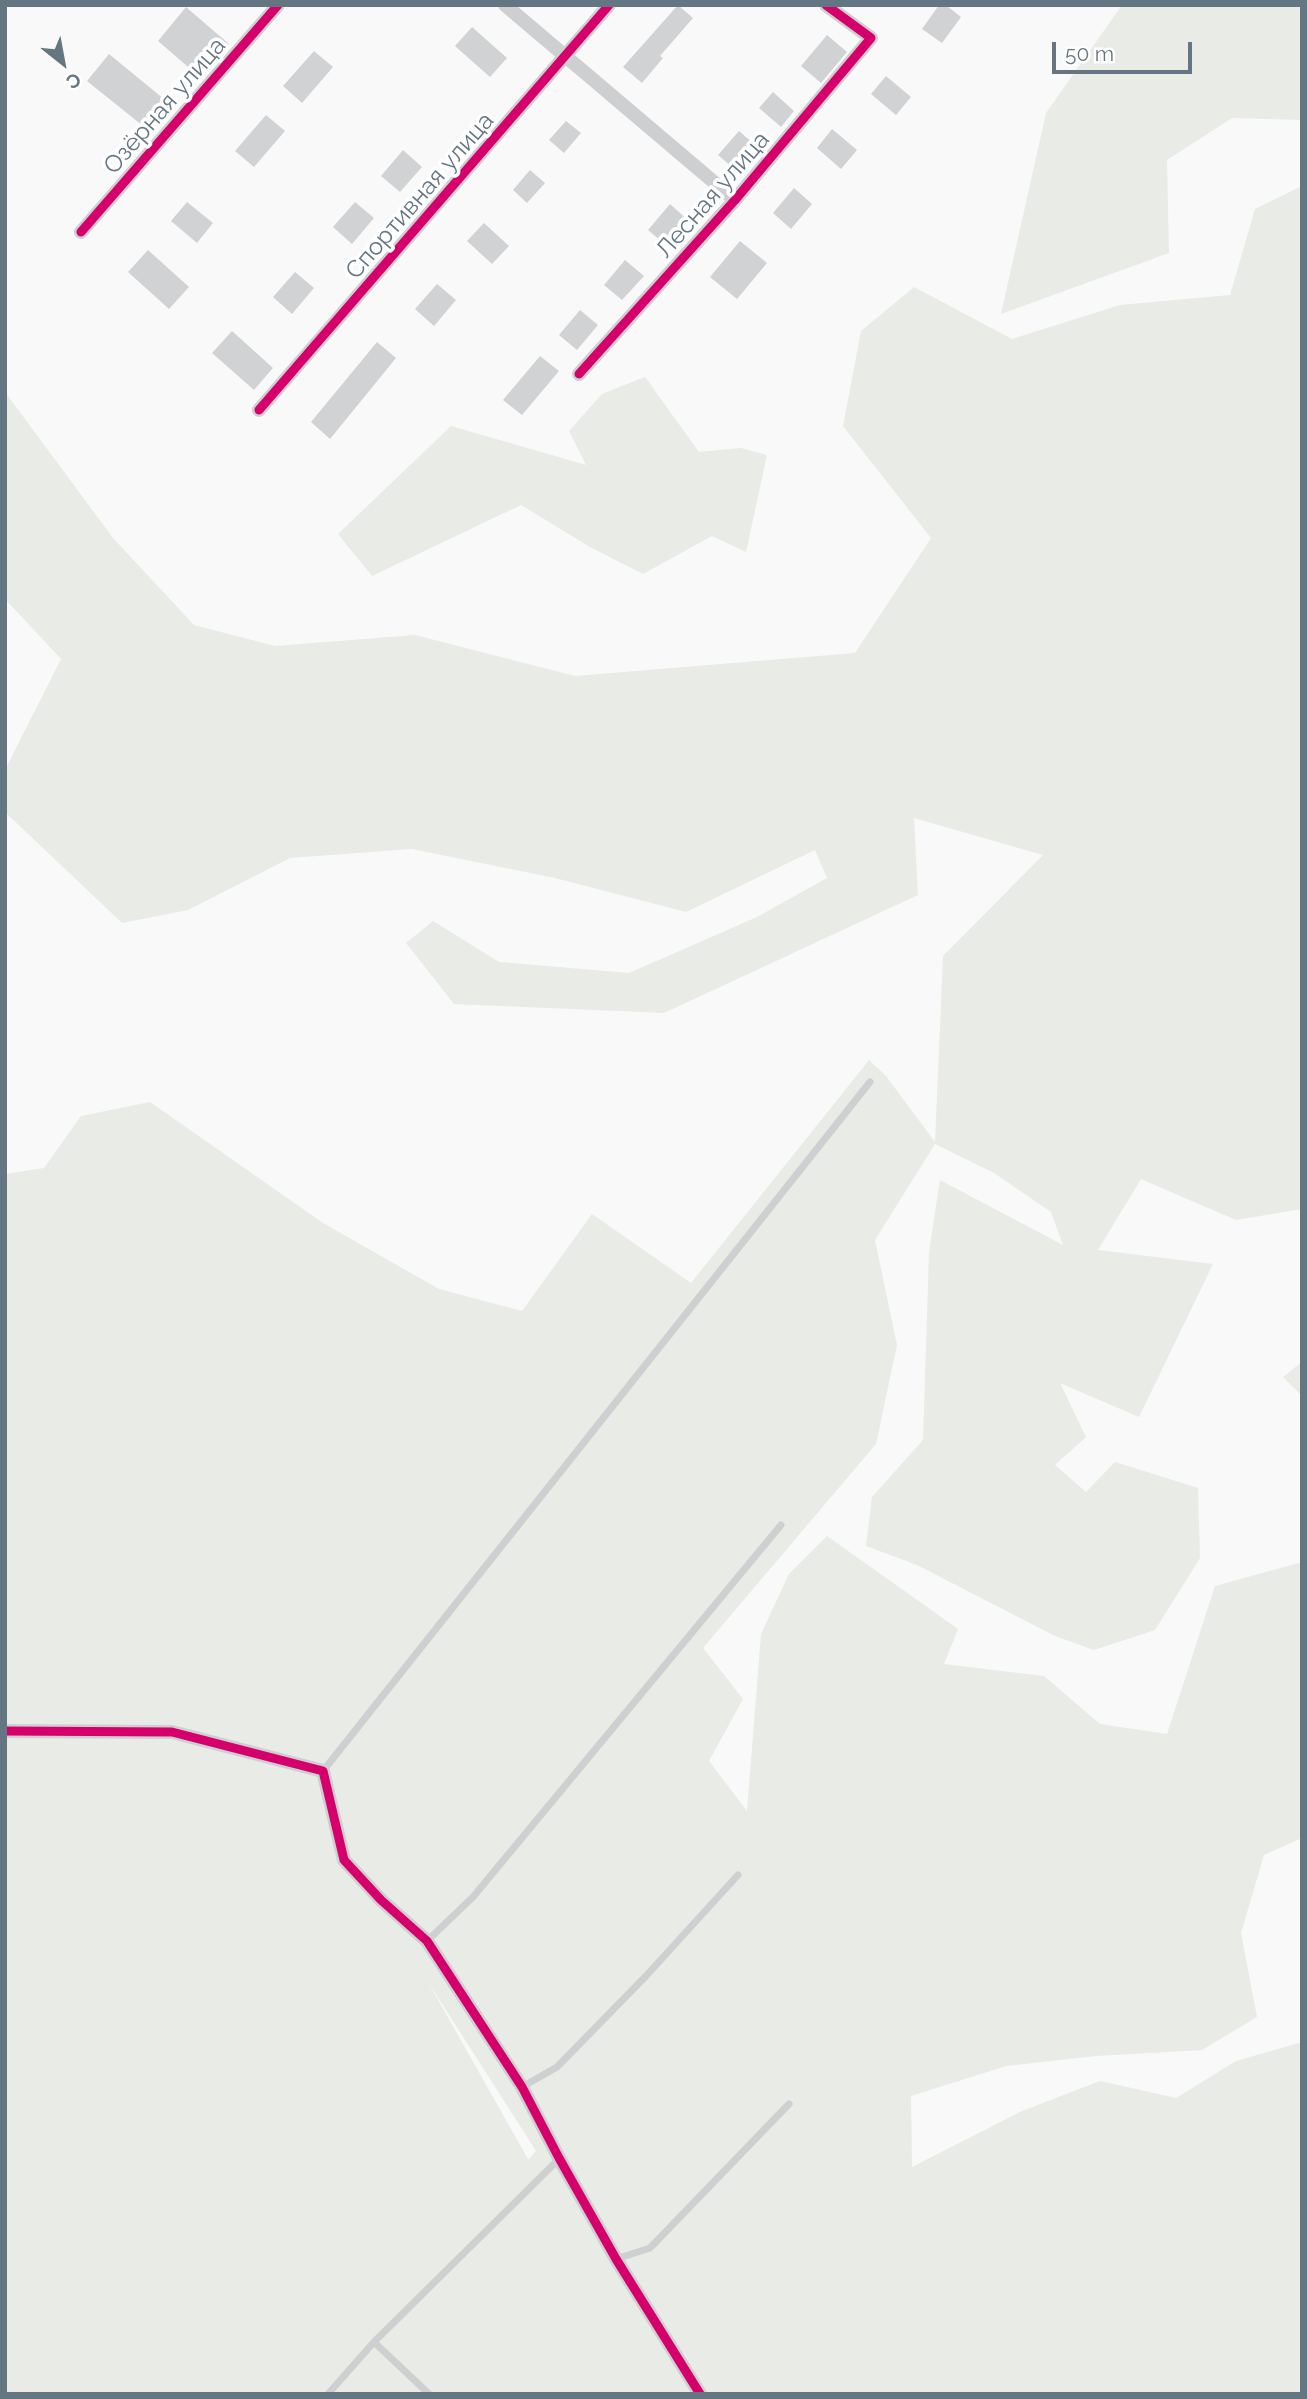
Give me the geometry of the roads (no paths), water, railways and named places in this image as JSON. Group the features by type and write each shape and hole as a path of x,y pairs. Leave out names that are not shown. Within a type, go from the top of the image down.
{"street":[{"name":"Озёрная улица","path":"81,232 278,5"},
{"path":"505,5 736,200"},
{"name":"Спортивная улица","path":"259,410 609,5"},
{"name":"Лесная улица","path":"579,374 736,200 871,38 826,5"},
{"path":"5,1731 172,1732 323,1771 344,1860 381,1900 427,1941 523,2087 559,2158 616,2259 700,2394"}],"lane":[{"path":"323,1771 870,1082"},
{"path":"427,1941 472,1897 781,1525"},
{"path":"523,2087 557,2067 646,1976 738,1875"},
{"path":"616,2259 650,2248 789,2104"},
{"path":"328,2394 374,2342 559,2158"},
{"path":"374,2342 429,2394"}]}
